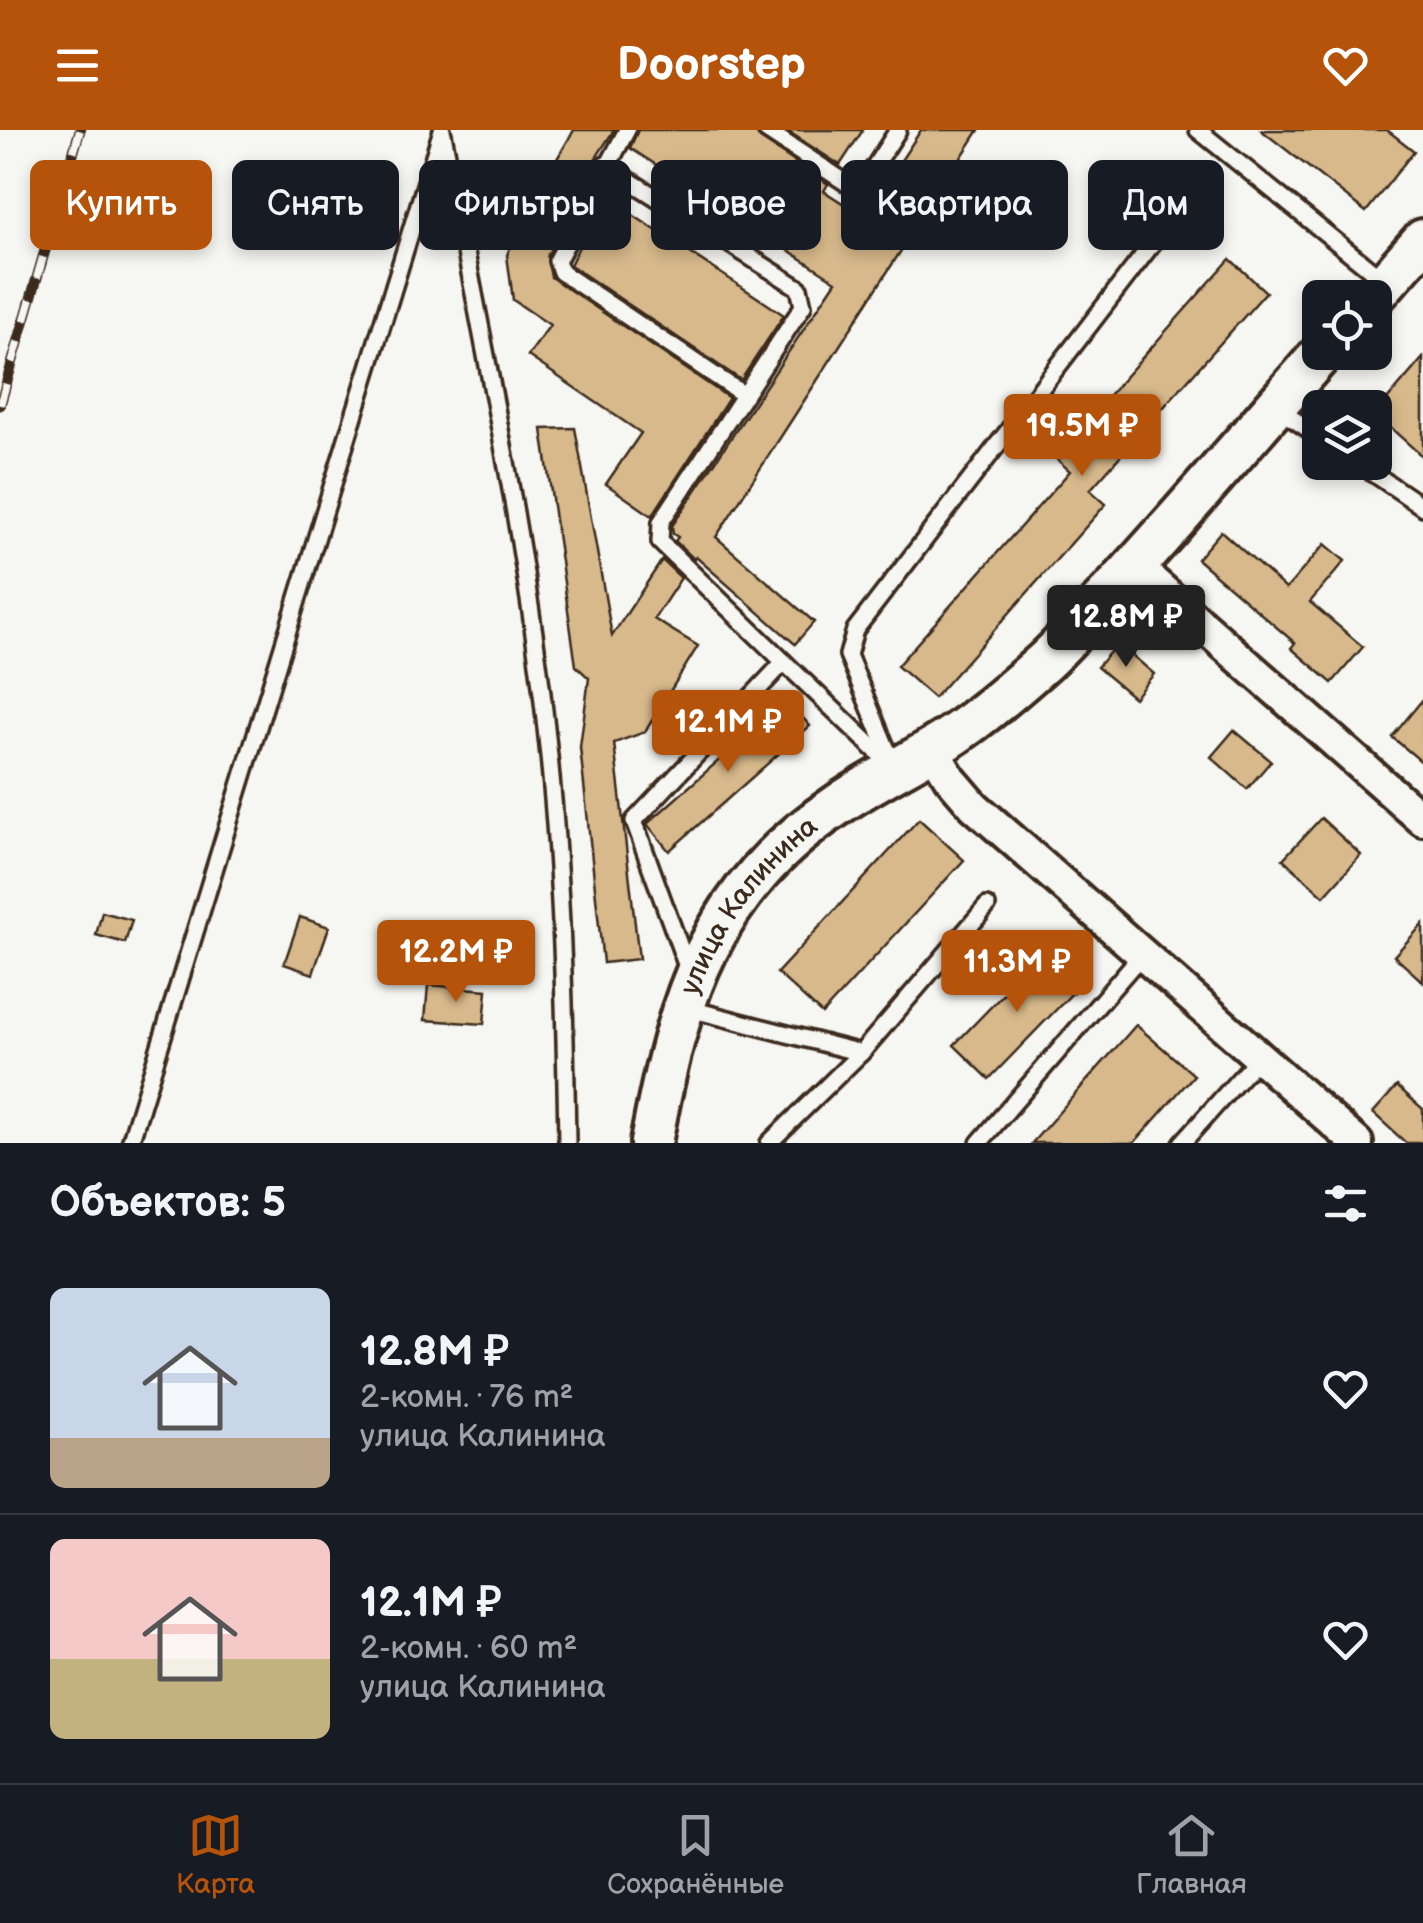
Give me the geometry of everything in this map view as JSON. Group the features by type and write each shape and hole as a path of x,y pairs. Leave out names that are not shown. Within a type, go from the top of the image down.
{"street":[{"path":"1388,280 1423,240"},
{"name":"улица Калинина","path":"651,1143 666,1064 687,994 716,928 763,868 836,805 932,749 987,710 1046,660 1135,566 1307,370"},
{"path":"1135,566 1423,820"},
{"path":"932,749 974,806 1357,1143"}],"lane":[{"path":"130,1143 442,130 524,562 550,756 564,973 567,1143"},
{"path":"608,160 626,130"},
{"path":"766,130 848,184 866,180 898,130"},
{"path":"1198,130 1368,280"},
{"path":"631,181 800,288 803,306 661,522 660,542 895,769"},
{"path":"562,250 557,261 561,272 744,394"},
{"path":"895,769 848,656 855,630 1147,250"},
{"path":"1275,406 1302,425"},
{"path":"1384,480 1423,507"},
{"path":"784,662 634,821 687,994 861,1053"},
{"path":"769,1143 861,1053 988,906"},
{"path":"980,1143 1143,953"},
{"path":"1182,1143 1260,1056"}],"building":[{"path":"574,130 614,130 595,160 556,160"},
{"path":"638,130 755,130 760,139 792,160 651,162 630,148"},
{"path":"786,130 863,130 840,165"},
{"path":"921,130 979,130 960,160 901,160"},
{"path":"1261,130 1387,130 1414,151 1366,212"},
{"path":"821,179 828,184 824,191 841,202 841,250 901,250 716,537 814,622 795,644 675,541 678,537 672,526 836,281 788,250 821,250"},
{"path":"631,214 651,227 651,250 686,250 784,315 741,380 570,265 577,250 631,250"},
{"path":"509,250 550,250 547,256 551,277 729,398 652,516 606,484 641,433 528,356 550,325 513,300"},
{"path":"1230,259 1266,292 1090,490 1106,504 934,698 897,666 1070,471 1054,457"},
{"path":"1423,358 1423,457 1392,429 1392,394"},
{"path":"575,428 612,636 662,560 681,578 654,619 698,646 645,732 614,743 639,959 603,963 580,747 589,678 576,666 542,429"},
{"path":"1221,531 1286,589 1325,544 1345,561 1310,602 1363,647 1332,683 1291,648 1295,643 1197,559"},
{"path":"1118,643 1154,674 1134,698 1097,667"},
{"path":"1423,699 1423,763 1392,737"},
{"path":"787,700 810,726 669,851 647,824"},
{"path":"1234,730 1271,761 1247,789 1211,757"},
{"path":"1321,818 1361,855 1324,896 1283,859"},
{"path":"919,819 964,860 822,1014 777,973"},
{"path":"102,912 132,920 125,943 96,935"},
{"path":"300,917 329,927 313,974 284,964"},
{"path":"1423,924 1423,982 1394,956"},
{"path":"1045,951 1080,985 989,1079 954,1045"},
{"path":"428,985 487,990 484,1024 425,1020"},
{"path":"1136,1025 1194,1075 1134,1143 1032,1143"},
{"path":"1397,1086 1423,1109 1423,1143 1406,1143 1373,1113"}],"railway":[{"path":"0,405 80,130"}]}
